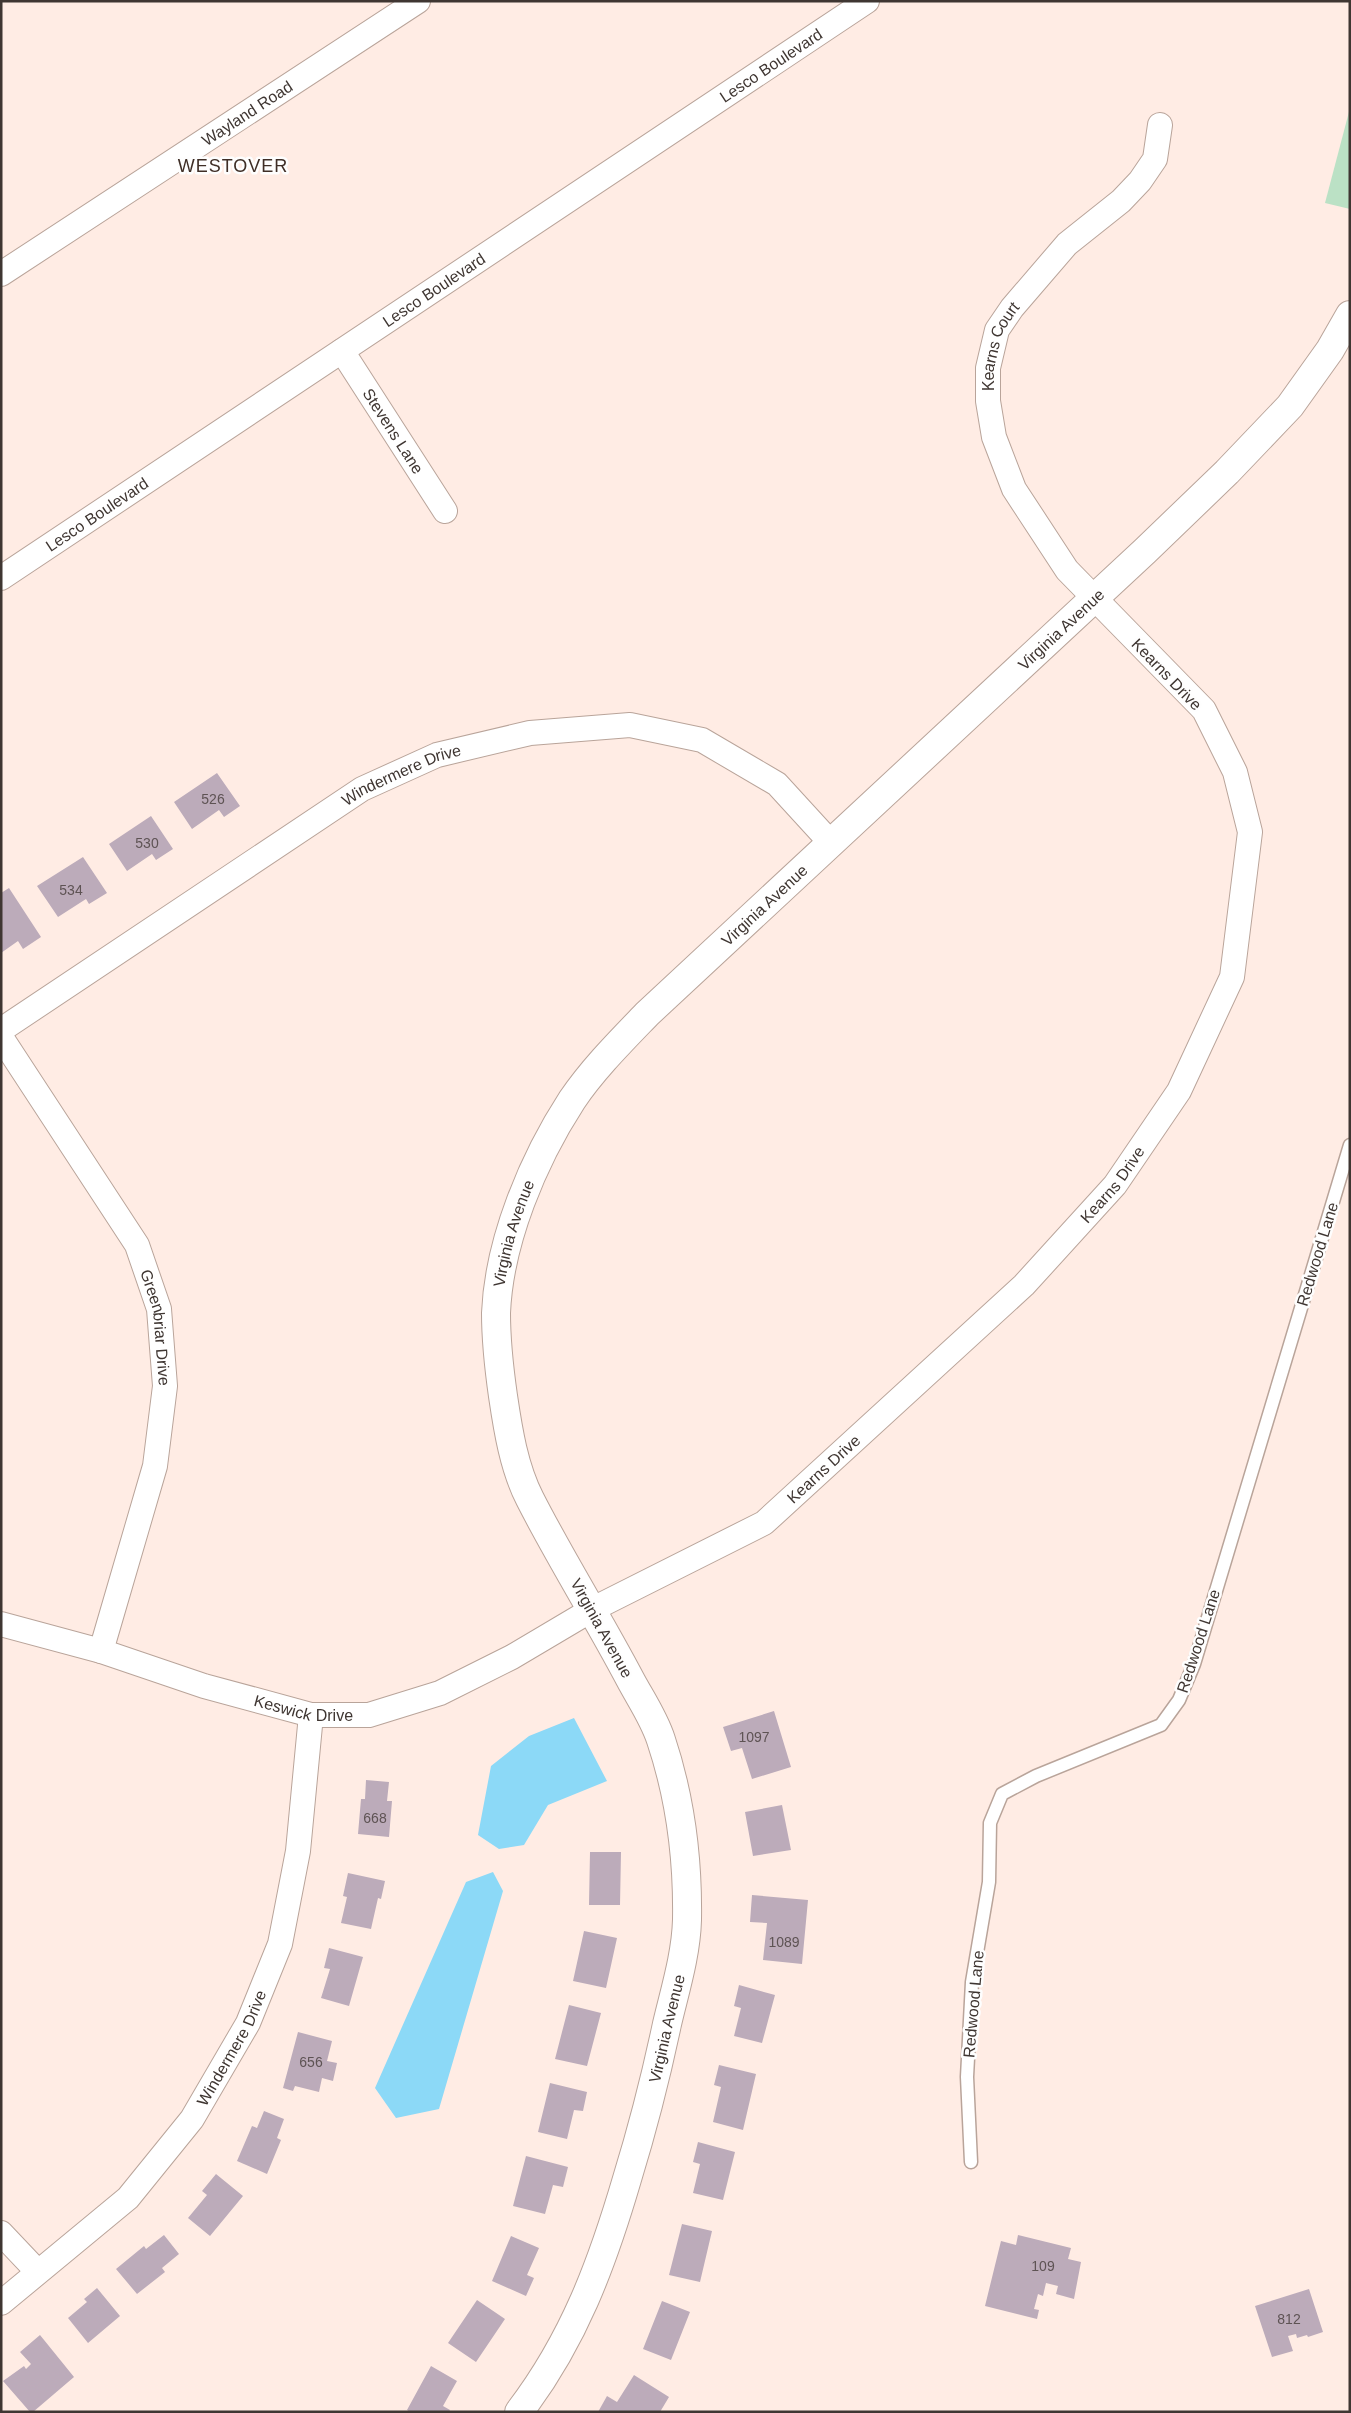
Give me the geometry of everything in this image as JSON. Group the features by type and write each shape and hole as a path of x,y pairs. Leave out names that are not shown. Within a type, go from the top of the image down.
{"street":[{"name":"Wayland Road","path":"1,274 418,1"},
{"name":"Lesco Boulevard","path":"1,578 867,1"},
{"name":"Kearns Court","path":"1093,598 1067,570 1014,489 994,437 988,401 988,368 997,330 1012,308 1067,244 1121,200 1140,181 1155,158 1160,125"},
{"name":"Virginia Avenue","path":"519,2412 562,2348 587,2300 607,2249 653,2093 685,1946 687,1921 686,1868 680,1816 659,1735 593,1609 528,1494 514,1452 496,1350 496,1309 502,1268 515,1219 535,1168 572,1100 595,1070 646,1014 1227,472 1290,406 1330,350 1350,315"},
{"name":"Stevens Lane","path":"342,350 446,511"},
{"name":"Kearns Drive","path":"593,1609 764,1523 1024,1285 1115,1185 1179,1092 1232,977 1250,832 1235,772 1204,710 1093,598"},
{"name":"Windermere Drive","path":"1,1030 362,789 437,755 530,733 630,725 702,740 777,784 831,843"},
{"name":"Greenbriar Drive","path":"1,1037 137,1245 159,1309 165,1386 155,1466 101,1650"},
{"name":"Keswick Drive","path":"1,1624 101,1650 204,1686 311,1715 369,1715 440,1693 512,1657 593,1609"},
{"name":"Windermere Drive","path":"1,2304 37,2271 128,2198 192,2119 248,2023 282,1935 298,1851 311,1715"},
{"path":"1,2233 37,2271"}],"lane":[{"name":"Redwood Lane","path":"971,2162 967,2077 972,1982 989,1882 990,1823 1002,1794 1036,1776 1162,1725 1179,1700 1194,1664 1350,1145"}],"green space":[{"path":"1350,108 1350,209 1325,203"}],"water":[{"path":"574,1718 607,1781 548,1805 524,1845 499,1849 478,1835 491,1766 529,1736"},
{"path":"493,1872 503,1891 439,2109 396,2118 375,2088 466,1882"}],"building":[{"path":"217,773 240,806 224,817 219,810 192,829 174,802"},
{"path":"151,816 173,849 156,860 152,854 127,871 109,844"},
{"path":"83,857 107,893 89,904 86,899 58,917 37,886"},
{"path":"9,888 41,937 23,949 18,941 1,953 1,893"},
{"path":"774,1711 791,1767 752,1779 742,1748 731,1751 723,1727"},
{"path":"366,1780 389,1782 387,1801 392,1801 389,1837 358,1834 361,1799 365,1799"},
{"path":"782,1805 791,1850 753,1856 745,1812"},
{"path":"590,1852 621,1852 620,1905 589,1905"},
{"path":"348,1873 385,1881 381,1899 378,1898 371,1929 341,1923 347,1897 343,1896"},
{"path":"752,1895 808,1900 802,1964 763,1960 767,1923 750,1922"},
{"path":"584,1931 617,1938 606,1988 573,1981"},
{"path":"329,1948 363,1957 349,2006 321,1998 330,1969 324,1968"},
{"path":"739,1985 775,1995 762,2043 734,2036 741,2008 734,2006"},
{"path":"569,2005 601,2013 587,2066 555,2059"},
{"path":"298,2032 332,2041 327,2061 337,2063 333,2081 322,2078 319,2092 295,2086 293,2091 283,2088"},
{"path":"719,2065 756,2074 743,2130 713,2122 721,2087 714,2085"},
{"path":"550,2083 587,2092 583,2111 574,2110 567,2139 538,2132"},
{"path":"264,2111 284,2119 277,2138 281,2140 267,2174 237,2161 252,2126 257,2128"},
{"path":"698,2142 735,2152 723,2200 693,2193 700,2164 693,2162"},
{"path":"526,2156 568,2167 563,2187 553,2185 545,2214 513,2206"},
{"path":"216,2174 243,2196 210,2236 188,2218 207,2195 202,2191"},
{"path":"682,2224 712,2231 700,2282 669,2275"},
{"path":"164,2235 179,2254 162,2268 165,2272 137,2294 116,2269 144,2246 146,2249"},
{"path":"1018,2235 1071,2248 1068,2259 1081,2262 1074,2299 1056,2294 1058,2286 1046,2283 1043,2296 1038,2294 1034,2309 1039,2310 1037,2319 985,2306 1001,2241 1016,2245"},
{"path":"511,2236 539,2248 527,2275 534,2278 526,2296 492,2281"},
{"path":"97,2288 120,2316 88,2343 68,2318 87,2302 84,2299"},
{"path":"1309,2289 1323,2332 1308,2337 1307,2335 1297,2338 1296,2334 1288,2336 1293,2351 1272,2357 1255,2306"},
{"path":"477,2300 505,2319 476,2362 448,2343"},
{"path":"662,2301 690,2312 671,2360 643,2349"},
{"path":"40,2335 74,2377 33,2412 30,2412 3,2381 24,2366 26,2369 31,2364 20,2352"},
{"path":"431,2366 457,2381 443,2406 450,2410 449,2412 410,2412 407,2410"},
{"path":"634,2375 669,2397 660,2412 598,2412 607,2396 617,2402"}],"district":[{"name":"WESTOVER","path":"233,166"}]}
